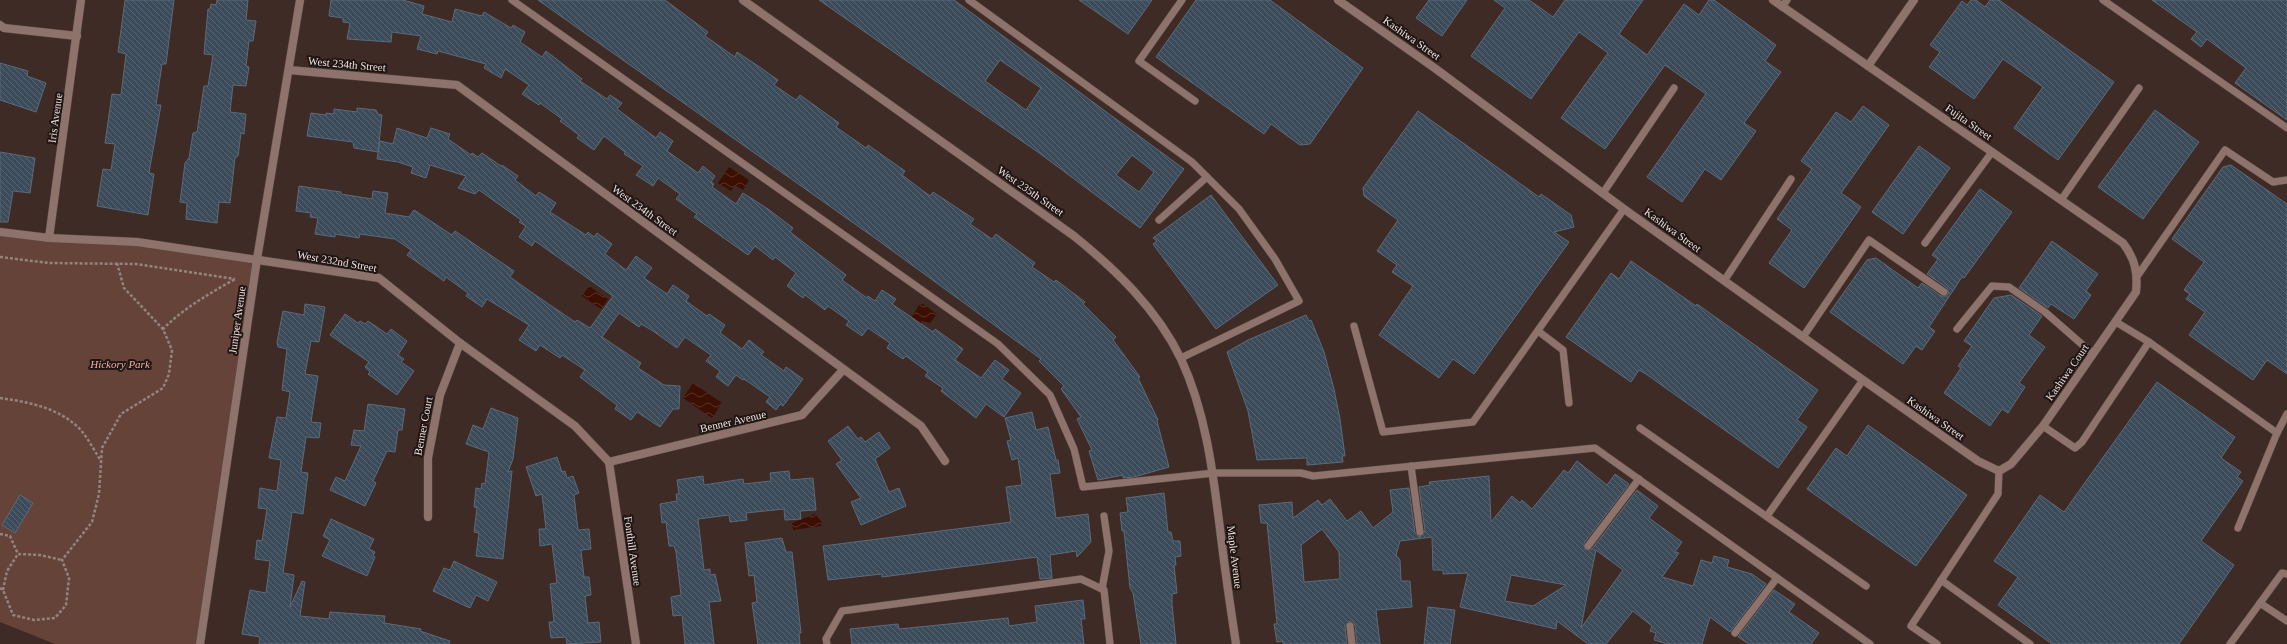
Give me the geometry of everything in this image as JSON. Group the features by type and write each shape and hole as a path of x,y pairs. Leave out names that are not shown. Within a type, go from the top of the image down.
{"street":[{"name":"Iris Avenue","path":"49,238 81,0"},
{"name":"Juniper Avenue","path":"200,644 257,259 300,0"},
{"name":"West 235th Street","path":"743,0 1074,236 1108,263 1130,285 1165,332 1180,358 1198,402 1214,474"},
{"name":"Kashiwa Street","path":"1338,0 1436,69 1624,209 1724,281 1978,461 1999,471"},
{"name":"Fujita Street","path":"1773,0 1785,3 1868,66 2123,243 2132,256 2138,275"},
{"path":"1868,66 1914,0"},
{"path":"0,25 4,28 77,36"},
{"name":"West 234th Street","path":"289,70 457,86 921,426 945,461"},
{"name":"West 232nd Street","path":"0,232 49,238 137,242 379,278 460,343 575,426 609,462"},
{"name":"Kashiwa Court","path":"1999,471 2011,464 2043,426 2136,292 2138,275"},
{"name":"Benner Court","path":"428,517 428,458 440,395 460,343"},
{"name":"Benner Avenue","path":"609,462 802,415 843,370"},
{"name":"Fonthill Avenue","path":"609,462 636,644"},
{"name":"Maple Avenue","path":"1214,474 1236,644"}],"lane":[{"path":"512,0 998,344 1050,394 1074,449 1083,487 1214,474 1301,473 1313,476 1595,448 1870,644"},
{"path":"968,0 1192,162 1238,209 1275,258 1299,301 1180,358"},
{"path":"1182,0 1139,61 1195,101"},
{"path":"2103,0 2287,128"},
{"path":"1603,193 1674,88"},
{"path":"2062,200 2139,88"},
{"path":"2138,275 2225,150 2273,182 2287,180"},
{"path":"1925,244 1992,152"},
{"path":"1159,220 1207,177"},
{"path":"1724,281 1791,179"},
{"path":"1354,326 1383,432 1473,422 1624,209"},
{"path":"1803,337 1869,240 1944,292"},
{"path":"1957,328 1992,286 2009,287 2045,312 2093,354"},
{"path":"2116,322 2149,342 2277,433"},
{"path":"1538,332 1564,350 1569,403"},
{"path":"2043,426 2075,448 2082,442 2149,342"},
{"path":"1767,516 1863,380"},
{"path":"2238,528 2258,484 2277,433 2287,414"},
{"path":"1640,428 1866,586"},
{"path":"1411,466 1420,532"},
{"path":"1937,644 1911,626 1998,494 1999,471"},
{"path":"1588,546 1639,479"},
{"path":"1104,516 1109,551 1102,589 1104,590 1110,644"},
{"path":"2230,644 2282,573 2287,574"},
{"path":"1735,633 1777,578"},
{"path":"827,644 826,639 842,611 1080,579 1102,589"},
{"path":"1941,580 2030,644"},
{"path":"2260,603 2287,621"},
{"path":"1350,626 1352,644"}],"path":[{"path":"0,257 49,263 117,263 143,265 235,279 202,297 178,314 163,329"},
{"path":"62,560 92,522 99,494 102,448 121,414 163,388 169,374 172,350 163,329 124,288 117,263"},
{"path":"0,398 34,403 60,415 78,428 102,461"},
{"path":"0,534 10,536 18,554"},
{"path":"18,554 40,555 62,560"},
{"path":"18,554 7,571 2,589 13,615 34,620 55,618 66,605 69,578 62,560"}],"green space":[{"name":"Hickory Park","path":"0,234 136,243 255,261 199,644 55,644 0,622"}],"water":[{"path":"729,167 749,180 743,190 735,185 731,191 718,183"},
{"path":"589,286 608,299 601,309 582,296"},
{"path":"923,304 937,314 930,323 922,321 920,324 911,318 919,305"},
{"path":"693,383 722,403 712,418 683,398"},
{"path":"815,514 822,522 821,526 793,530 792,523"}],"building":[{"path":"125,0 174,0 166,64 162,64 156,105 161,105 149,173 154,174 148,215 97,206 103,169 111,170 115,144 105,143 112,94 121,95 126,54 118,52"},
{"path":"217,0 248,0 246,20 256,21 253,41 249,41 246,66 249,67 246,86 233,85 230,112 246,114 244,134 241,133 238,156 235,158 230,203 219,202 217,223 186,219 187,203 180,202 185,163 189,158 193,133 197,132 204,86 208,86 213,55 204,54 208,9 210,9 211,4 216,5"},
{"path":"331,0 403,0 424,6 422,14 452,22 455,9 482,16 484,12 511,28 513,25 525,32 520,42 542,57 546,51 582,79 580,81 607,99 610,95 622,103 617,109 656,138 660,132 673,141 667,151 698,173 703,166 715,176 711,182 714,184 712,187 736,204 743,193 768,209 793,228 790,232 846,275 842,280 867,298 868,296 875,301 882,290 896,299 892,304 933,332 935,329 963,349 955,360 981,378 995,360 1009,370 1002,379 1021,393 1004,417 986,404 976,418 941,391 943,388 925,376 928,372 906,356 903,359 887,348 890,343 868,328 862,336 846,325 849,321 828,306 825,310 805,295 803,298 787,286 796,273 775,257 773,260 755,246 748,255 694,217 697,214 676,199 680,194 658,178 653,186 636,175 643,166 624,154 625,152 604,136 594,150 577,138 579,135 560,121 562,119 540,103 539,105 522,94 529,85 505,69 501,78 484,68 486,64 438,51 437,54 417,49 421,36 392,32 391,42 347,39 350,23 343,22 343,18 329,16"},
{"path":"538,0 665,0 708,32 705,36 735,57 737,52 761,68 778,80 774,85 796,100 800,95 839,123 836,127 866,148 868,145 905,171 902,175 930,196 933,192 974,219 970,224 992,239 996,234 1035,263 1032,267 1054,282 1056,280 1085,302 1083,304 1116,337 1113,340 1140,377 1138,378 1158,420 1157,421 1169,467 1134,477 1123,478 1123,475 1098,480 1089,451 1092,450 1077,419 1081,417 1061,389 1064,386 1039,361 1041,359 879,241"},
{"path":"819,0 954,0 1184,169 1140,228 1042,155","holes":["1000,60 1041,88 1026,110 985,81","1132,155 1154,172 1139,192 1116,175"]},
{"path":"1079,0 1152,0 1128,34"},
{"path":"1196,0 1270,0 1363,68 1310,144 1300,145 1271,124 1264,134 1156,57"},
{"path":"1429,0 1467,0 1442,36 1416,18"},
{"path":"1494,0 1529,0 1553,17 1565,0 1643,0 1619,34 1647,55 1684,4 1699,15 1709,0 1714,0 1776,45 1765,61 1781,72 1744,123 1756,131 1721,180 1705,169 1682,202 1647,177 1706,94 1665,65 1605,149 1561,118 1608,53 1579,32 1531,99 1471,56 1505,8"},
{"path":"1971,0 1976,0 1985,7 1990,0 1999,0 2114,82 2058,160 2014,128 2043,87 2003,59 1974,99 1929,67 1940,52 1930,45 1962,1 1967,5"},
{"path":"2152,0 2287,0 2287,120 2235,83 2246,68 2207,39 2201,47 2191,39 2197,32"},
{"path":"0,63 28,71 27,76 46,83 36,112 0,100"},
{"path":"1863,106 1889,125 1841,193 1861,207 1804,288 1769,263 1792,230 1777,219 1812,169 1801,161 1836,112 1851,122"},
{"path":"357,108 376,110 378,114 382,115 378,152 354,148 353,142 307,136 311,113 326,115 326,113 334,114 334,109 357,112"},
{"path":"2155,110 2199,142 2143,219 2098,187"},
{"path":"1418,111 1539,197 1541,194 1571,215 1574,227 1554,232 1569,242 1474,374 1453,359 1439,378 1379,335 1413,286 1392,272 1397,265 1377,251 1398,220 1364,196 1363,188"},
{"path":"397,128 427,138 431,128 450,134 448,139 471,155 472,153 478,157 482,153 501,166 502,165 518,176 515,180 536,196 539,192 556,203 550,212 586,235 588,232 594,237 597,233 612,244 605,254 626,270 636,256 652,268 644,278 667,294 673,285 689,296 686,301 707,316 709,314 725,325 720,333 742,349 749,340 764,352 761,355 784,371 786,367 803,379 783,406 780,404 776,410 766,402 770,397 744,379 743,380 736,375 728,386 716,377 720,371 706,361 711,355 685,337 677,348 653,331 641,324 639,327 619,313 602,337 641,363 638,368 664,385 680,386 679,409 673,409 660,427 637,412 631,420 615,409 617,405 580,377 585,370 562,355 560,358 540,345 536,351 519,340 529,325 487,299 482,307 466,296 468,293 446,277 444,281 407,255 411,250 395,239 360,234 359,238 335,234 335,237 315,234 318,218 310,217 311,213 296,211 299,186 341,192 341,194 372,199 373,191 388,193 385,213 409,217 414,210 452,235 455,231 514,271 510,277 575,322 577,320 590,328 613,296 535,241 532,246 519,237 526,226 519,222 521,220 479,190 475,194 458,188 466,176 430,165 426,178 411,173 413,167 398,162 377,159 380,141 393,144"},
{"path":"1919,146 1950,168 1903,234 1872,212"},
{"path":"0,152 35,158 30,193 13,191 8,222 0,222"},
{"path":"2231,165 2287,204 2287,374 2267,360 2253,380 2189,335 2205,312 2186,299 2190,294 2184,290 2204,262 2172,239 2223,167"},
{"path":"1980,189 2012,212 1964,278 1962,277 1929,327 1935,331 1922,350 1916,346 1903,364 1830,312 1867,260 1876,258 1918,288 1922,283 1941,296 1946,296 1949,293 1947,288 1927,274 1938,259 1932,255"},
{"path":"1211,195 1278,285 1216,329 1153,244 1157,241 1153,238"},
{"path":"2052,241 2098,274 2086,291 2091,295 2074,319 2051,304 2048,308 2019,288"},
{"path":"1631,261 1696,306 1697,304 1818,390 1797,420 1807,427 1778,468 1646,374 1639,370 1631,382 1566,337 1611,273 1619,279"},
{"path":"2011,295 2042,316 2029,335 2045,347 2019,383 2025,387 2008,413 2002,409 1990,426 1944,393 1961,368 1958,366 1972,346 1964,341 1994,298"},
{"path":"305,304 325,307 319,342 311,341 305,374 318,376 311,422 321,423 319,438 306,437 301,472 308,473 303,514 292,512 283,573 294,575 290,607 302,581 305,582 300,616 329,619 330,612 385,616 384,623 421,629 420,631 450,641 449,644 259,644 260,637 242,634 250,590 266,593 270,561 255,559 257,540 262,541 267,509 258,508 260,488 277,491 281,460 269,458 277,417 286,418 290,392 282,390 287,349 278,347 277,342 283,311 304,315"},
{"path":"345,314 358,323 360,321 365,324 368,321 387,334 391,329 407,341 398,355 404,359 401,362 414,371 397,395 368,374 370,372 365,367 369,362 330,335"},
{"path":"1306,315 1309,321 1311,320 1324,352 1334,389 1345,456 1342,456 1343,462 1307,465 1307,458 1257,460 1248,411 1227,352 1248,340"},
{"path":"2157,382 2235,437 2221,458 2241,472 2237,477 2243,481 2201,541 2234,565 2179,644 2052,644 1998,605 2018,577 1994,561 2040,495 2064,512"},
{"path":"368,404 405,409 402,430 398,430 395,452 387,451 373,481 376,483 365,506 330,490 336,477 345,481 361,446 351,445 354,430 364,431"},
{"path":"491,408 518,418 513,459 508,472 512,471 503,559 476,556 479,533 474,532 477,508 474,507 476,488 481,489 482,483 485,484 489,452 466,444 473,425 483,429"},
{"path":"1032,412 1036,430 1048,427 1056,460 1058,460 1060,473 1050,474 1056,518 1088,514 1091,542 1077,557 1076,551 1050,555 1052,578 1040,579 1037,557 882,577 882,574 828,580 823,546 1011,522 1006,487 1022,485 1018,458 1012,460 1007,441 1011,440 1005,418"},
{"path":"1868,425 1967,495 1916,566 1807,489 1836,448 1847,456"},
{"path":"848,426 858,439 861,437 865,442 879,432 890,448 875,459 889,492 899,488 906,506 861,525 851,502 861,498 836,464 842,460 828,441"},
{"path":"557,457 562,472 565,471 567,478 573,476 579,493 574,495 578,530 589,529 591,549 581,550 584,577 589,577 591,595 585,596 588,623 599,622 601,642 567,644 566,637 551,638 549,622 554,622 550,584 557,583 552,544 540,546 539,529 546,529 542,494 536,496 526,467"},
{"path":"1577,461 1607,485 1615,474 1629,484 1584,543 1585,550 1592,549 1637,490 1658,506 1649,518 1682,542 1675,552 1679,553 1662,577 1693,586 1701,560 1712,563 1714,556 1729,560 1727,567 1752,574 1766,584 1730,632 1710,617 1702,644 1668,644 1654,640 1656,633 1650,631 1652,626 1633,611 1606,644 1588,644 1557,621 1556,629 1460,607 1468,573 1443,574 1443,570 1433,570 1432,537 1400,541 1396,555 1400,560 1401,581 1410,581 1412,607 1376,610 1380,644 1357,644 1355,625 1350,621 1345,626 1347,644 1283,644 1283,641 1277,642 1274,624 1277,624 1267,523 1261,523 1259,505 1292,502 1293,518 1318,500 1322,505 1330,499 1347,521 1361,511 1373,528 1393,512 1390,490 1409,488 1415,533 1420,537 1425,531 1419,487 1430,485 1429,482 1489,476 1491,522 1512,496 1520,503 1522,500 1532,509 1564,470 1568,473","holes":["1322,529 1339,552 1340,579 1304,582 1301,545","1596,550 1623,570 1581,628","1511,575 1566,585 1533,606 1505,601"]},
{"path":"789,471 790,480 813,478 816,510 800,511 801,519 785,520 784,509 746,513 747,520 730,522 729,515 698,519 704,570 710,569 710,575 715,574 721,601 709,602 714,644 685,644 682,615 673,616 671,597 681,595 676,552 674,546 669,546 666,522 662,523 660,504 677,501 676,494 679,494 677,480 703,476 704,485 743,479 744,484 771,481 770,473"},
{"path":"1164,493 1168,532 1171,532 1173,541 1180,541 1181,556 1175,557 1176,565 1174,565 1177,593 1172,594 1176,644 1141,644 1133,593 1130,588 1124,531 1122,531 1120,513 1128,512 1126,498"},
{"path":"20,495 33,503 15,533 2,525"},
{"path":"331,519 374,539 369,549 375,552 373,556 375,557 367,576 322,556 330,540 323,536"},
{"path":"782,538 786,552 792,552 801,633 799,633 800,644 758,644 752,603 757,602 754,575 749,576 745,543"},
{"path":"454,561 497,582 488,601 476,595 470,608 433,591 444,568 450,570"},
{"path":"1774,590 1795,604 1789,612 1819,633 1811,644 1749,644 1738,637"},
{"path":"1083,600 1085,619 1081,619 1084,644 852,644 850,629 898,624 899,629 1008,618 1009,626 1037,622 1035,606"},
{"path":"1428,607 1455,610 1450,644 1424,644"}]}
